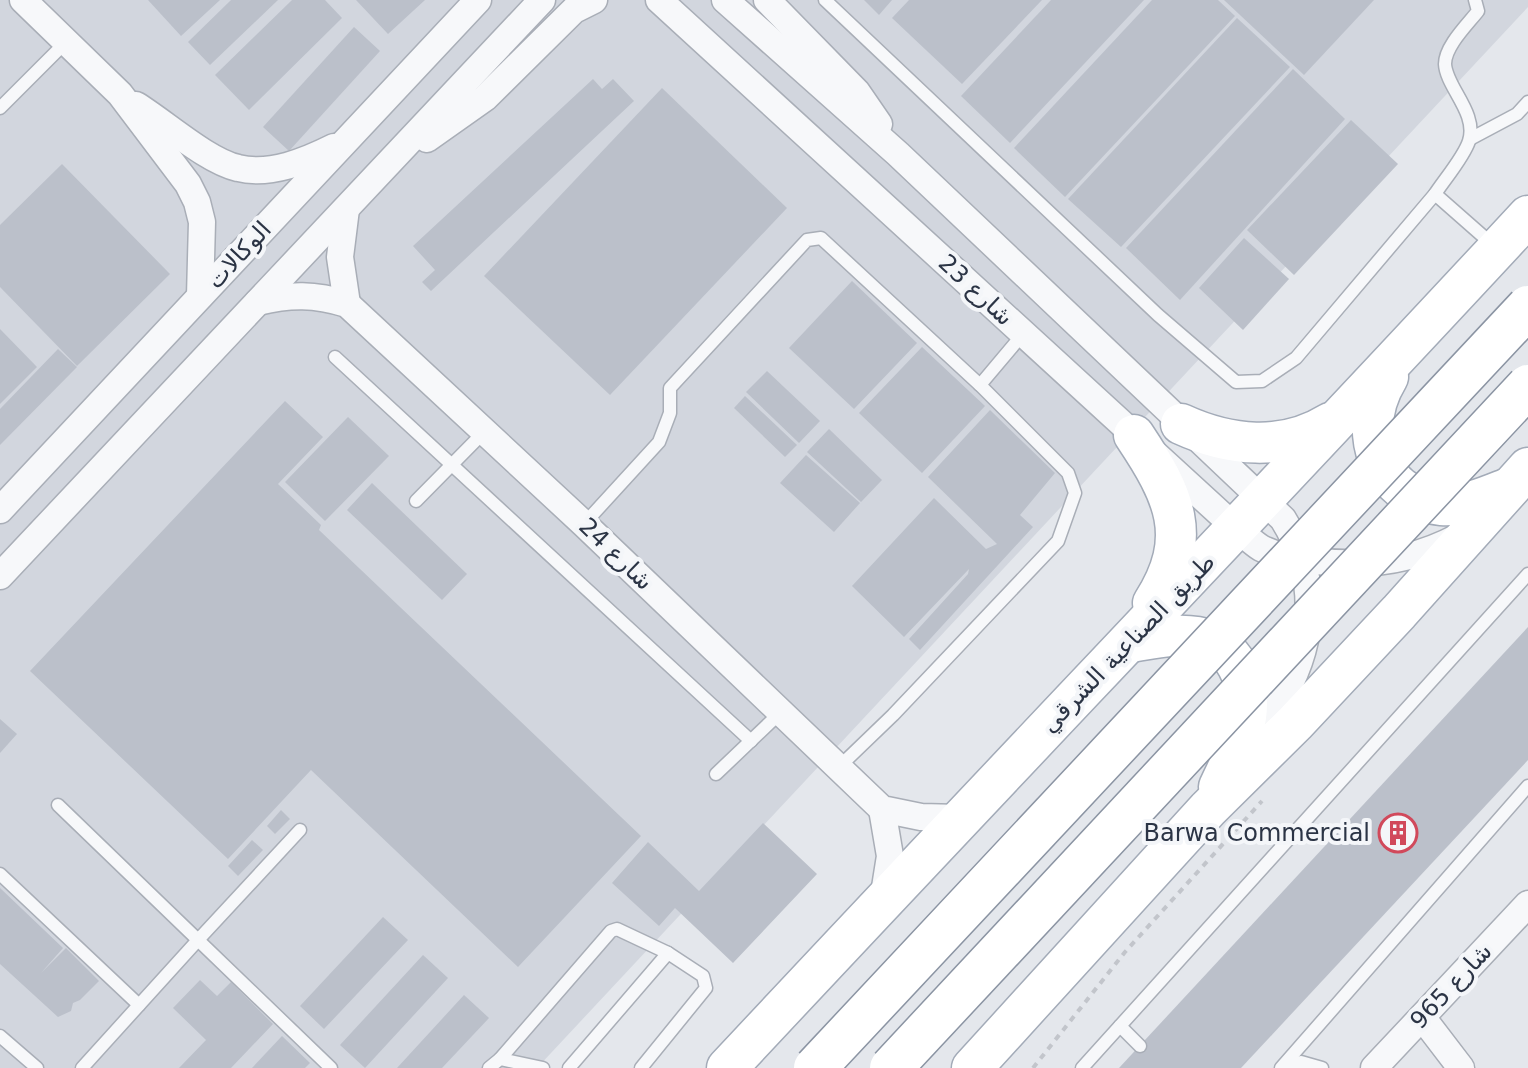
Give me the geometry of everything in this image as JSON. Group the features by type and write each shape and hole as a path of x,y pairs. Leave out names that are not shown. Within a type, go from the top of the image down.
{"highway":[{"path":"815,1068 1528,307"},
{"path":"891,1068 1528,386"}],"main road":[{"name":"طريق الصناعية الشرقي","path":"727,1068 1528,216"},
{"path":"1405,349 1375,401 1372,416 1372,434 1383,468 1408,493 1441,505 1459,505 1518,478"},
{"path":"1181,424 1227,441 1251,444 1300,437 1344,415"},
{"path":"1129,642 1171,572 1177,537 1167,490 1134,435"},
{"path":"972,1068 1208,809 1295,723 1518,478"},
{"path":"1129,642 1179,636 1210,640 1224,649 1241,673 1247,696 1246,718 1241,738 1208,809"}],"street":[{"path":"23,0 120,94 175,164 197,202 202,222 200,296"},
{"name":"الوكالات","path":"3,504 478,0"},
{"name":"الوكالات","path":"0,576 542,0"},
{"name":"الوكالات","path":"382,171 485,98 574,10 594,0"},
{"name":"شارع 23","path":"659,0 1237,529 1262,548 1284,557 1337,564 1394,560 1437,549 1472,530"},
{"name":"شارع 23","path":"725,0 898,154 1283,519 1304,560 1309,609 1306,635 1284,696 1208,809"},
{"name":"شارع 23","path":"767,0 857,92 898,154"},
{"path":"120,94 217,160 238,168 285,166 308,160 344,143"},
{"path":"258,302 280,296 302,295 325,297 347,304 340,257 346,209"},
{"name":"شارع 24","path":"347,304 584,524 882,809"},
{"path":"882,902 890,856 882,809 921,817 960,818"},
{"name":"شارع 965","path":"1374,1068 1528,904"},
{"path":"1422,1017 1461,1068"}],"lane":[{"path":"825,0 1158,315 1236,382 1262,381 1296,358 1435,194 1470,139 1517,114 1528,102"},
{"path":"1470,139 1466,108 1450,81 1445,63 1449,50 1478,11 1475,0"},
{"path":"0,108 66,42"},
{"path":"1435,194 1498,249"},
{"path":"584,524 659,442 670,413 670,388 807,240 821,238 980,385 1068,473 1075,493 1058,541 893,715 839,767"},
{"path":"980,385 1023,334"},
{"path":"335,357 751,741"},
{"path":"416,501 485,431"},
{"path":"1082,1068 1528,574"},
{"path":"716,774 781,712"},
{"path":"1284,1068 1528,786"},
{"path":"58,805 331,1068"},
{"path":"82,1068 300,830"},
{"path":"0,874 139,1005"},
{"path":"489,1068 611,931 617,929 668,953 703,976 706,988 641,1068"},
{"path":"569,1068 668,953"},
{"path":"1120,1026 1140,1046"},
{"path":"0,1036 37,1068"},
{"path":"500,1059 543,1068"},
{"path":"1284,1068 1301,1062 1322,1068"}],"shaded area":[{"path":"0,0 1528,0 1528,7 537,1068 0,1068"}],"building":[{"path":"148,0 220,0 181,36"},
{"path":"231,0 278,0 210,65 188,42"},
{"path":"292,0 325,0 342,18 249,110 215,75"},
{"path":"356,0 425,0 388,34"},
{"path":"864,0 892,0 879,15"},
{"path":"909,0 1042,0 962,84 892,18"},
{"path":"1051,0 1144,0 1010,143 961,96"},
{"path":"1152,0 1218,0 1235,16 1065,197 1014,148"},
{"path":"1224,0 1374,0 1304,75"},
{"path":"1237,18 1290,67 1121,247 1068,199"},
{"path":"354,27 380,51 289,151 263,127"},
{"path":"1293,69 1345,119 1180,300 1126,248"},
{"path":"593,79 602,89 613,79 634,101 431,291 422,282 435,270 413,246"},
{"path":"662,88 787,208 610,395 484,276"},
{"path":"1351,120 1398,164 1294,275 1247,230"},
{"path":"62,164 170,274 77,366 0,287 0,225"},
{"path":"1244,238 1289,279 1243,330 1199,288"},
{"path":"852,281 917,343 854,409 789,348"},
{"path":"0,329 37,367 0,404"},
{"path":"922,347 985,406 922,473 859,413"},
{"path":"58,349 77,367 0,445 0,409"},
{"path":"767,371 820,421 799,443 746,392"},
{"path":"745,396 797,445 785,457 734,408"},
{"path":"285,401 323,437 278,484 321,525 319,530 641,836 518,967 311,770 228,859 30,671"},
{"path":"990,410 1055,473 1020,515 1033,527 920,650 909,639 968,574 969,569 904,637 852,586 934,498 986,549 997,544 928,477"},
{"path":"348,417 389,456 325,521 285,482"},
{"path":"829,429 882,480 861,502 807,452"},
{"path":"806,455 860,503 834,532 780,483"},
{"path":"372,483 467,574 442,600 347,510"},
{"name":"Barwa Commercial","path":"1528,627 1528,760 1241,1068 1119,1068"},
{"path":"0,719 17,734 0,753"},
{"path":"281,810 290,819 275,834 267,826"},
{"path":"763,823 817,874 733,963 675,908 659,926 612,883 648,842 699,891"},
{"path":"252,840 263,850 238,876 228,866"},
{"path":"0,888 63,948 41,973 66,948 99,981 73,1003 71,1011 58,1017 0,964"},
{"path":"383,917 408,940 324,1029 300,1006"},
{"path":"423,955 448,978 365,1068 340,1045"},
{"path":"200,980 217,996 231,982 273,1024 231,1068 179,1068 206,1040 173,1008"},
{"path":"464,995 489,1018 442,1068 397,1068"},
{"path":"282,1036 310,1063 305,1068 252,1068"}],"place":[{"name":"Barwa Commercial","path":"1398,833"}]}
